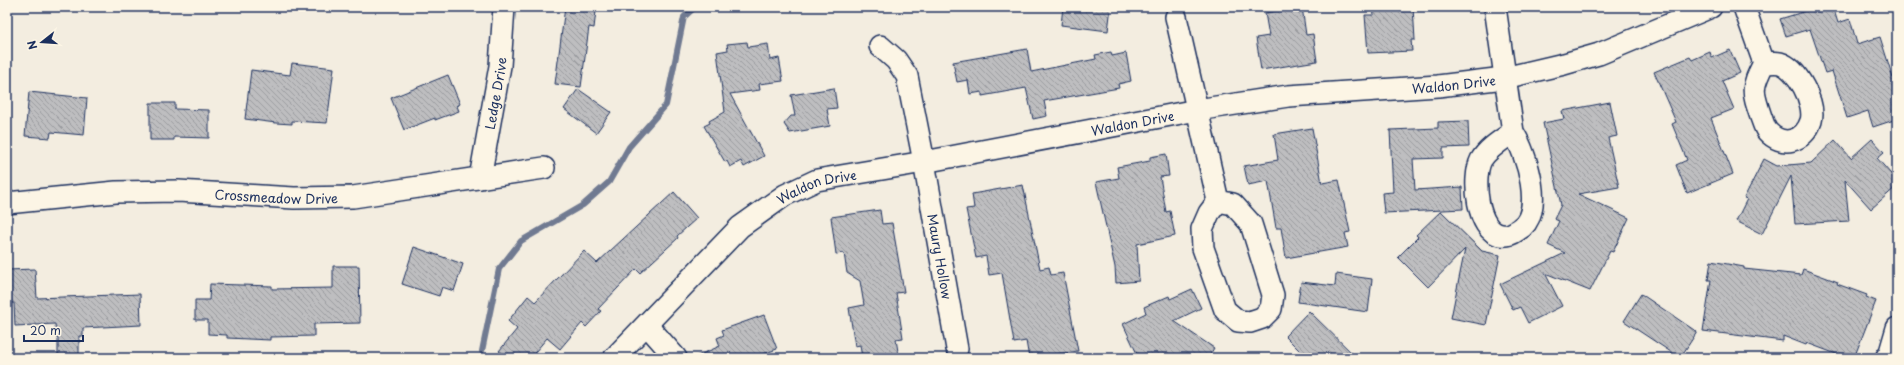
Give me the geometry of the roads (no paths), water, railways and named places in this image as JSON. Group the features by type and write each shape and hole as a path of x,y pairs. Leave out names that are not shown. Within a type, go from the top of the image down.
{"street":[{"name":"Ledge Drive","path":"480,178 500,66 504,7"},
{"path":"1495,7 1504,78 1513,132"},
{"name":"Waldon Drive","path":"614,358 740,227 785,195 817,180 924,162 1197,110 1288,96 1438,86 1504,78 1600,54 1711,7"},
{"path":"1744,7 1764,63"},
{"path":"1176,17 1218,201 1209,214 1202,229 1203,248 1225,310 1238,321 1250,322 1262,318 1271,309 1273,295 1251,224 1233,204 1218,201"},
{"name":"Maury Hollow","path":"880,46 896,60 907,76 924,162 957,349"},
{"name":"Crossmeadow Drive","path":"7,202 116,192 178,191 294,198 354,197 544,168"},
{"path":"647,325 676,358"},
{"path":"1891,356 1897,328"}],"waterway":[{"path":"482,351 499,269 521,241 583,205 609,182 629,147 666,105 684,17 695,7"}]}
